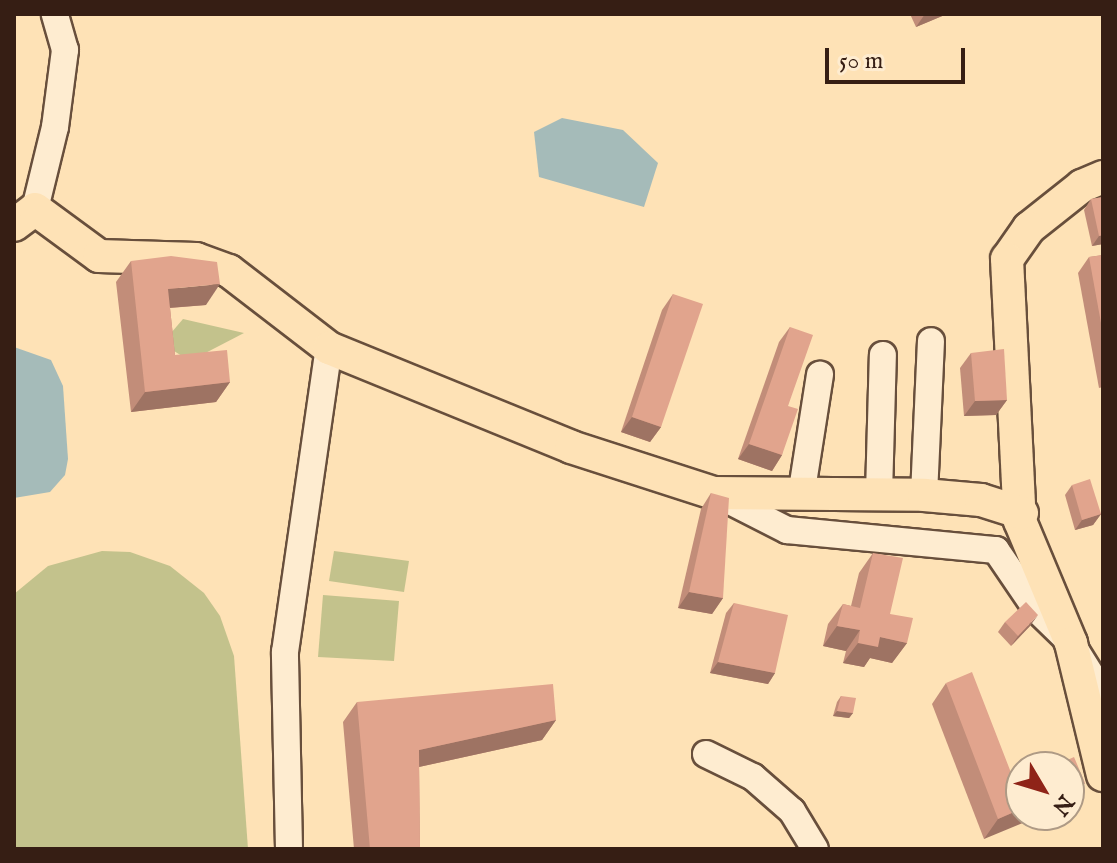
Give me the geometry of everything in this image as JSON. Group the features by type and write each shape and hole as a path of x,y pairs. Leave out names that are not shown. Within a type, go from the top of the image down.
{"main road":[{"path":"1103,177 1082,186 1029,228 1007,259 1020,521 1071,643 1103,775"},
{"path":"24,217 99,256 196,259 229,271 329,348 571,447 713,493 924,495 981,500 1022,513"}],"street":[{"path":"24,217 55,127 65,50 55,14"},
{"path":"924,495 931,341"},
{"path":"289,849 285,652 329,348"},
{"path":"879,494 883,355"},
{"path":"801,496 820,374"},
{"path":"713,493 787,530 996,550 1037,610 1071,643 1103,694"},
{"path":"706,754 753,777 792,811 815,849"}],"shaded area":[{"path":"183,319 244,333 190,361 174,351 171,333"},
{"path":"102,551 130,552 170,566 204,593 220,616 234,656 248,849 14,849 14,594 48,566"},
{"path":"334,551 409,561 404,592 329,581"},
{"path":"323,595 399,601 394,661 318,657"}],"water":[{"path":"562,118 623,130 658,163 644,207 539,177 534,132"},
{"path":"14,347 51,360 63,386 68,459 65,475 50,492 14,498"}],"building":[{"path":"1103,197 1103,235 1099,236 1091,199"},
{"path":"1103,255 1103,334 1089,257"},
{"path":"171,256 217,262 220,284 168,289 175,355 227,350 230,382 145,392 131,261"},
{"path":"673,294 703,304 661,427 632,417"},
{"path":"790,327 813,335 788,406 798,409 782,455 749,444"},
{"path":"1004,349 1007,400 975,401 971,353"},
{"path":"1090,479 1101,514 1082,520 1072,485"},
{"path":"711,493 729,498 723,598 689,592"},
{"path":"873,553 903,558 890,614 913,618 907,643 880,637 878,647 858,643 860,630 837,626 843,604 860,608"},
{"path":"1026,602 1038,615 1018,636 1005,622"},
{"path":"734,603 788,615 775,673 718,662"},
{"path":"972,672 1005,757 1005,816 998,819 946,683"},
{"path":"553,684 556,720 419,750 420,849 370,849 357,702"},
{"path":"841,696 856,698 853,713 837,711"}]}
